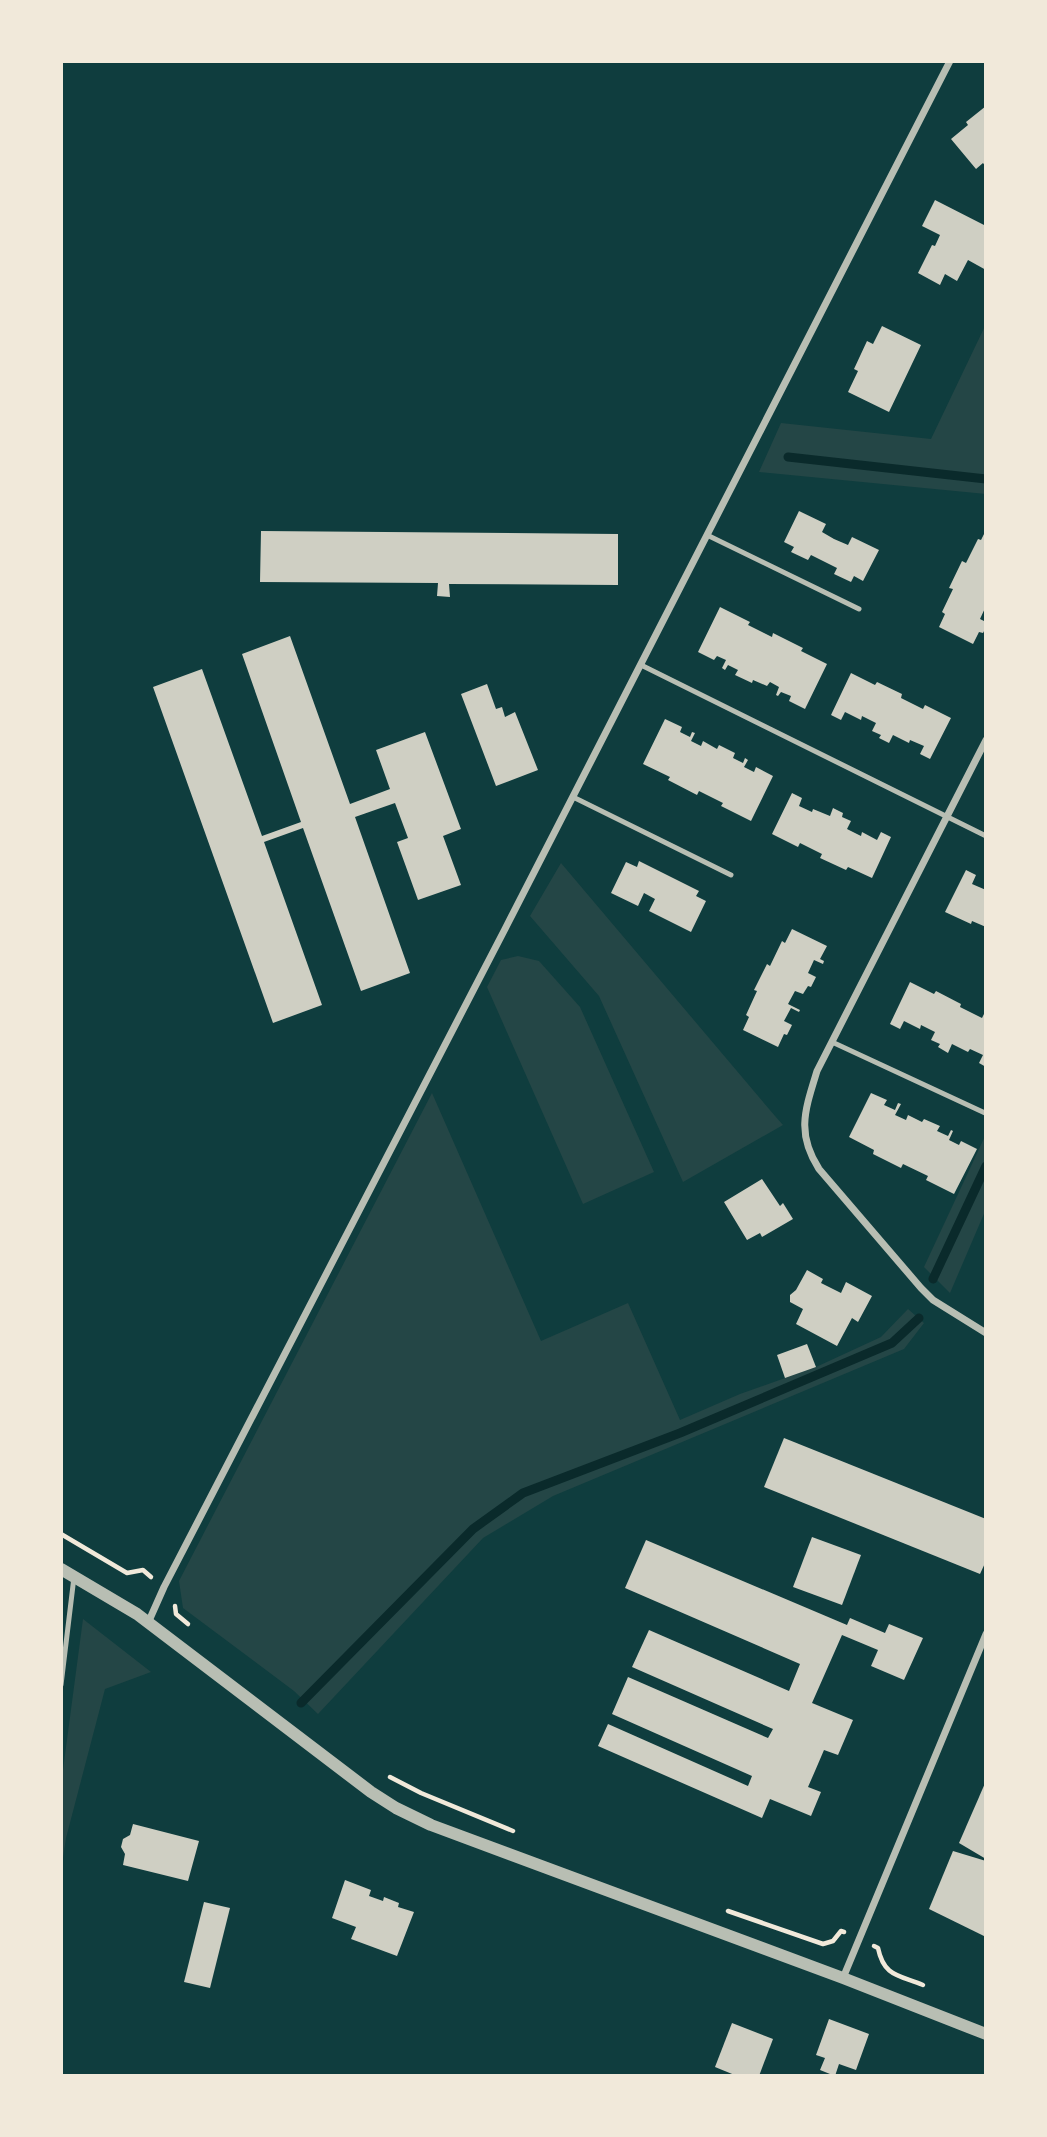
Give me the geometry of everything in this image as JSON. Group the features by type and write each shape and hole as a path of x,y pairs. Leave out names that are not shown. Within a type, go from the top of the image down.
{"street":[{"path":"148,1623 164,1587 950,61"},
{"path":"986,740 817,1072 804,1112 804,1132 810,1155 819,1170 933,1300 986,1333"},
{"path":"61,1569 148,1623 396,1808 431,1825 986,2034"},
{"path":"843,1978 986,1633"}],"lane":[{"path":"707,535 859,609"},
{"path":"641,665 986,836"},
{"path":"573,797 731,875"},
{"path":"832,1042 985,1112"},
{"path":"61,1685 74,1577"}],"path":[{"path":"61,1534 127,1573 143,1570 174,1596 176,1614 197,1632"},
{"path":"380,1770 421,1793 520,1834"},
{"path":"721,1908 823,1944 833,1941 841,1931 878,1948 886,1969 936,1990"}],"shaded area":[{"path":"986,324 986,494 759,472 781,423 931,439"},
{"path":"561,863 783,1125 683,1182 599,996 530,916"},
{"path":"518,956 539,961 580,1007 654,1172 583,1204 487,987 501,960"},
{"path":"432,1093 541,1341 628,1303 680,1420 740,1394 816,1367 881,1337 908,1309 924,1323 904,1349 553,1496 483,1538 318,1714 294,1691 183,1608 179,1581"},
{"path":"986,1134 986,1209 950,1293 924,1267"},
{"path":"83,1619 151,1672 105,1689 66,1838 61,1871 61,1785"}],"building":[{"path":"986,106 986,167 983,163 976,169 951,139"},
{"path":"935,200 986,226 986,270 968,260 957,281 945,274 940,285 918,273 940,235 922,226"},
{"path":"882,326 921,345 889,412 848,392 858,371 854,369 867,341 873,344"},
{"path":"799,511 826,524 822,532 834,539 848,545 852,537 879,550 863,581 854,576 851,582 834,574 837,568 811,555 808,560 791,552 794,547 784,542"},
{"path":"986,530 986,606 980,619 986,622 986,627 983,633 979,632 973,644 939,627 945,614 942,612 953,589 949,588 962,561 966,563 978,539 981,540"},
{"path":"261,531 618,534 618,585 449,584 450,597 437,596 438,583 260,582"},
{"path":"720,607 772,637 773,633 803,648 801,651 827,664 805,709 789,701 791,696 781,692 776,695 779,687 770,682 767,686 753,680 752,683 735,675 738,670 728,665 725,670 722,668 726,660 717,656 714,660 698,652"},
{"path":"290,636 350,804 390,789 376,750 425,732 461,829 443,836 461,885 418,900 397,842 408,838 395,803 355,817 410,973 361,991 303,828 264,842 322,1005 273,1023 153,687 202,669 262,836 301,822 242,654"},
{"path":"851,673 902,694 901,698 923,709 925,705 951,718 930,759 920,754 924,746 910,740 909,743 893,735 889,743 879,738 881,735 872,731 876,723 862,716 861,720 845,712 841,720 831,715"},
{"path":"487,684 496,709 502,707 505,717 515,712 538,770 496,786 461,694"},
{"path":"665,719 682,727 680,732 690,737 692,732 695,733 691,741 701,746 703,741 717,749 719,745 735,753 733,758 743,763 745,758 748,760 744,767 754,772 756,767 773,776 751,821 721,806 723,803 699,791 697,795 668,780 670,777 643,764"},
{"path":"792,793 802,798 799,806 812,812 813,809 830,816 833,808 843,813 842,817 851,821 847,829 861,836 862,832 877,840 881,832 891,837 872,878 848,867 846,870 820,858 822,854 800,843 798,847 772,834"},
{"path":"639,861 699,891 696,896 706,901 691,932 649,911 655,899 644,893 638,906 611,893 626,862 637,867"},
{"path":"966,870 976,875 972,884 986,890 986,927 972,921 971,924 945,912"},
{"path":"792,929 827,946 820,959 824,961 823,964 814,960 808,973 816,977 811,987 808,986 803,994 795,991 788,1004 800,1010 799,1012 791,1008 784,1021 792,1025 778,1047 743,1030 749,1017 746,1015 757,991 754,990 767,964 770,966 782,941 785,943"},
{"path":"910,982 934,994 936,991 982,1018 986,1015 986,1067 979,1063 983,1055 970,1049 968,1052 952,1044 948,1053 938,1047 940,1044 931,1040 935,1032 921,1025 920,1029 904,1021 900,1029 890,1024"},
{"path":"871,1093 887,1100 884,1105 895,1110 898,1103 901,1104 895,1115 906,1120 908,1115 922,1122 924,1119 940,1126 937,1131 948,1136 951,1130 953,1131 949,1140 959,1145 961,1141 977,1149 954,1194 926,1180 928,1176 903,1164 901,1168 873,1154 874,1150 849,1137"},
{"path":"762,1179 780,1206 783,1203 793,1219 762,1237 760,1233 747,1240 724,1202"},
{"path":"807,1270 823,1279 821,1283 841,1293 846,1282 872,1296 858,1322 852,1318 837,1346 796,1324 803,1309 790,1302 790,1295 796,1290"},
{"path":"807,1344 816,1367 785,1378 777,1355"},
{"path":"784,1438 986,1519 986,1561 980,1574 764,1487"},
{"path":"812,1537 861,1555 842,1605 793,1587"},
{"path":"646,1540 847,1625 850,1618 885,1633 889,1624 923,1638 904,1680 871,1666 878,1650 842,1635 812,1703 853,1720 838,1755 824,1750 808,1787 821,1792 811,1816 770,1799 762,1818 598,1746 608,1724 748,1786 752,1776 612,1714 628,1677 768,1738 773,1729 632,1667 649,1630 789,1691 800,1664 625,1588"},
{"path":"986,1781 986,1859 959,1843"},
{"path":"133,1824 199,1841 188,1881 123,1865 125,1854 121,1847 123,1839 130,1835"},
{"path":"953,1851 986,1861 986,1937 929,1909"},
{"path":"345,1880 371,1890 369,1896 383,1901 384,1897 399,1903 398,1907 414,1912 397,1956 351,1939 356,1927 332,1918"},
{"path":"204,1902 230,1908 210,1988 184,1982"},
{"path":"829,2019 869,2034 856,2070 839,2064 835,2076 820,2070 825,2058 816,2055"},
{"path":"732,2023 773,2039 759,2076 737,2076 715,2067"}],"waterway":[{"path":"788,457 986,479"},
{"path":"933,1279 986,1166"},
{"path":"301,1703 473,1529 523,1493 680,1433 892,1343 919,1318"}]}
